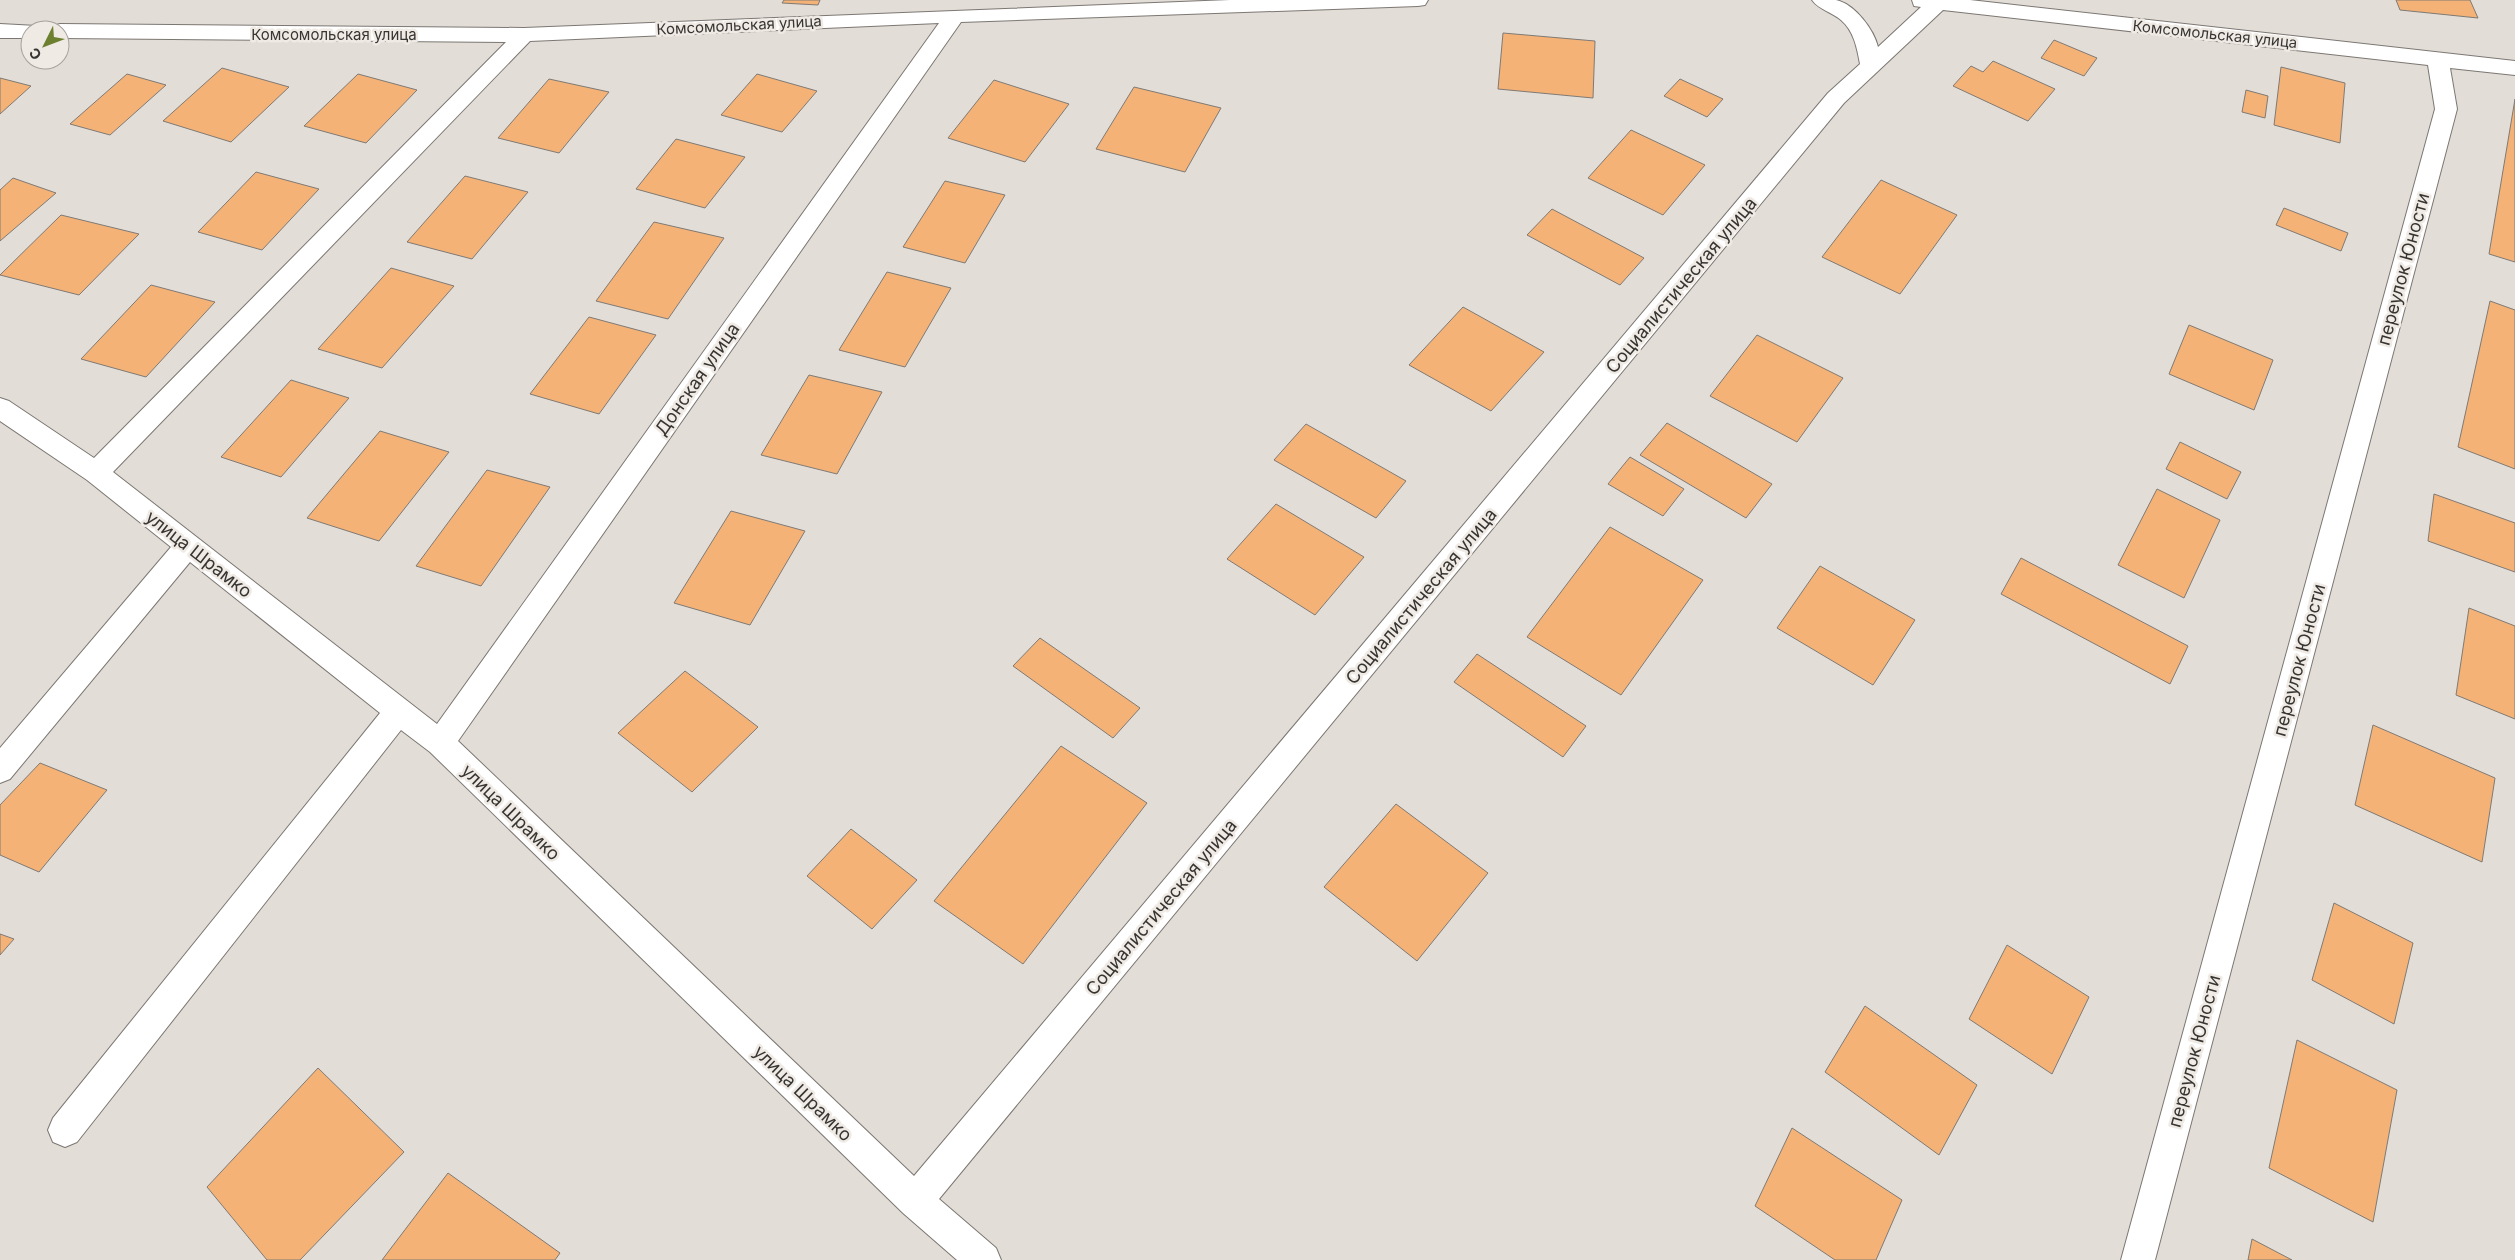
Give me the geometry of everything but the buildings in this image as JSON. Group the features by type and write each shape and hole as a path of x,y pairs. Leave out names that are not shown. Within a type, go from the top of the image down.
{"street":[{"name":"Комсомольская улица","path":"70,31 524,35 955,16 1418,0"},
{"path":"1822,0 1849,16 1866,41 1871,66"},
{"name":"Комсомольская улица","path":"1927,1 2515,68"},
{"name":"Социалистическая улица","path":"915,1201 1836,98 1871,66 1927,1"},
{"name":"Донская улица","path":"440,743 955,16"},
{"path":"0,31 20,31"},
{"path":"96,473 524,35"},
{"name":"переулок Юности","path":"2138,1260 2446,109 2438,59"},
{"name":"улица Шрамко","path":"0,408 96,473 440,743 915,1201 984,1260"},
{"path":"0,770 188,545"},
{"path":"64,1130 399,711"}]}
